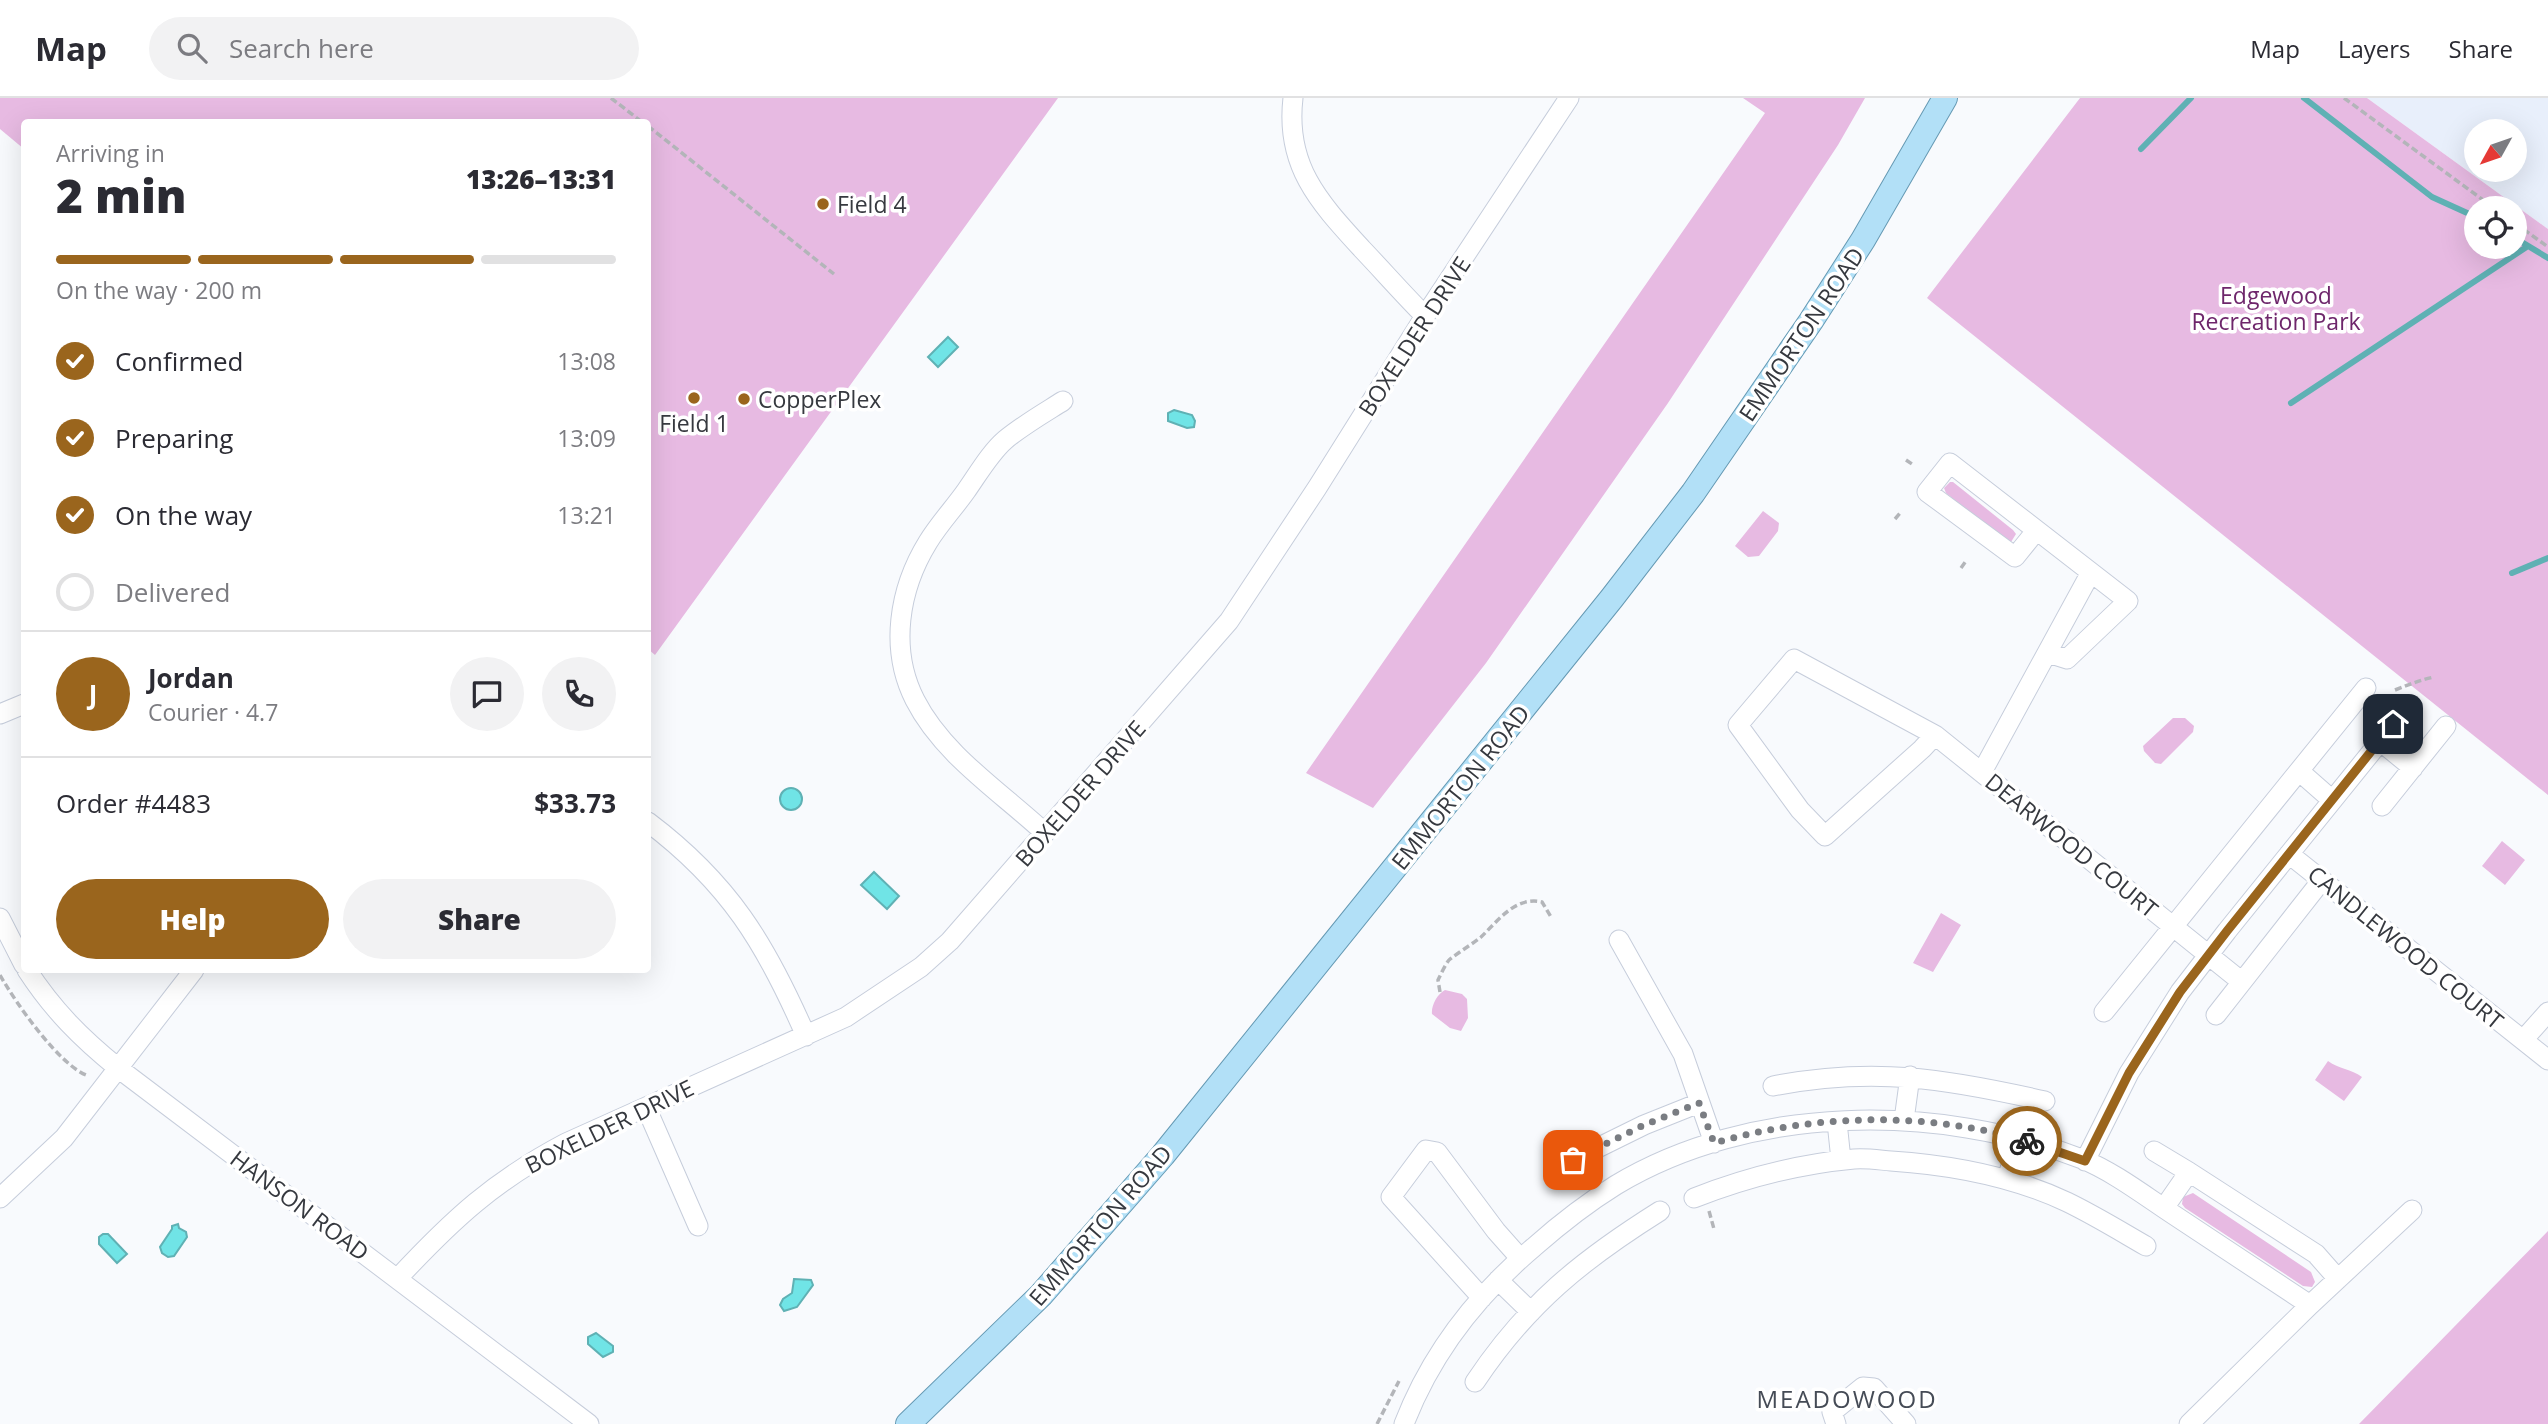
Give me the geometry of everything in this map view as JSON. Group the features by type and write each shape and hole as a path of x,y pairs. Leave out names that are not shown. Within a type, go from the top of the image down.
{"main road":[{"name":"EMMORTON ROAD","path":"908,1424 1041,1294 1163,1156 1612,598 1693,493 1811,321 1863,240 1945,98"}],"street":[{"path":"1293,98 1291,135 1300,167 1313,192 1425,316"},
{"name":"BOXELDER DRIVE","path":"398,1278 438,1234 478,1198 526,1164 846,1017 921,967 950,941 1230,621 1425,316 1569,98"},
{"path":"1045,833 961,760 935,732 915,700 903,669 899,637 903,598 914,568 929,541 1003,441 1063,401"},
{"path":"2036,531 2015,558 1927,492 1950,463 2128,601 2067,659 2048,653"},
{"path":"1982,772 2090,574"},
{"name":"DEARWOOD COURT","path":"1935,735 1825,836 1800,810 1738,725 1794,659 1935,735 2242,982"},
{"path":"2104,1012 2366,688"},
{"path":"0,713 21,705"},
{"path":"2085,1161 2129,1073 2168,1011 2208,955 2407,708"},
{"path":"2382,806 2446,726"},
{"path":"2380,741 2413,768"},
{"path":"2299,771 2332,800"},
{"path":"651,823 691,856 729,897 781,979 806,1036"},
{"name":"CANDLEWOOD COURT","path":"2289,854 2548,1060"},
{"path":"2216,1015 2322,880"},
{"name":"HANSON ROAD","path":"0,918 21,958"},
{"path":"1619,940 1683,1054 1714,1143"},
{"name":"HANSON ROAD","path":"30,973 79,1036 118,1068 589,1424"},
{"path":"0,1198 64,1138 192,973"},
{"name":"CANDLEWOOD COURT","path":"2523,1040 2548,1012"},
{"path":"1905,1120 1910,1076"},
{"path":"1773,1086 1831,1077 1910,1076 1970,1084 2045,1101"},
{"path":"1573,1160 1644,1125 1699,1103"},
{"path":"646,1107 698,1226"},
{"path":"1404,1424 1422,1383 1438,1356 1482,1298 1520,1258 1561,1224 1618,1184 1671,1159 1714,1143 1788,1126 1889,1119 1951,1125 2019,1139 2085,1161 2164,1208 2309,1305"},
{"path":"1837,1122 1841,1160"},
{"path":"2007,1179 2019,1139"},
{"path":"1482,1298 1391,1197 1426,1150 1437,1152 1496,1231 1520,1258"},
{"path":"2154,1151 2316,1254 2338,1279"},
{"path":"1694,1198 1799,1166 1856,1158 1906,1162 1957,1168 2007,1179 2066,1202 2146,1246"},
{"path":"2164,1208 2189,1172"},
{"path":"2189,1424 2309,1305 2412,1210"},
{"path":"1475,1382 1509,1334 1559,1283 1590,1256 1660,1211"},
{"path":"1498,1280 1531,1312"},
{"path":"1836,1424 1832,1412 1863,1387 1874,1388 1906,1424"}],"path":[{"path":"611,98 638,119"},
{"path":"2344,98 2478,196"},
{"path":"651,129 834,274"},
{"path":"2527,232 2548,247"},
{"path":"1906,460 1912,464"},
{"path":"1895,519 1901,512"},
{"path":"1961,568 1966,561"},
{"path":"2395,690 2418,680 2434,677"},
{"path":"1440,992 1438,980 1448,961 1516,906 1533,900 1542,902 1550,917"},
{"path":"0,975 43,1035 66,1061 87,1076"},
{"path":"1713,1221 1714,1229"},
{"path":"1377,1424 1399,1381"}],"shaded area":[{"path":"2367,98 2548,98 2548,229 2527,214 2527,196 2502,196 2483,182 2527,182 2527,119 2464,119 2464,168"}],"green space":[{"name":"CopperPlex","path":"0,98 1058,98 655,655 651,652 651,119 21,119 21,146 0,129"},
{"path":"1743,98 1865,98 1838,145 1668,403 1486,663 1373,808 1306,773 1765,113"},
{"name":"Edgewood Recreation Park","path":"2080,98 2367,98 2464,168 2464,182 2483,182 2502,196 2464,196 2464,259 2527,259 2527,214 2548,229 2548,795 1927,298"},
{"path":"1950,482 2013,530 2016,534 2011,542 2005,541 1946,493 1944,488"},
{"path":"1763,511 1779,523 1778,531 1759,556 1748,557 1735,546"},
{"path":"2173,718 2185,718 2194,726 2193,732 2161,764 2155,763 2143,746"},
{"path":"2502,841 2525,860 2505,885 2482,866"},
{"path":"1941,913 1961,925 1933,972 1913,963"},
{"path":"1445,990 1462,994 1467,999 1468,1018 1461,1031 1450,1028 1432,1014 1435,1000"},
{"path":"2328,1061 2362,1077 2344,1101 2315,1080"},
{"path":"2193,1193 2311,1272 2315,1282 2312,1287 2303,1286 2185,1208 2182,1204 2183,1197"},
{"path":"2548,1231 2548,1424 2359,1424"}],"water":[{"path":"948,337 958,347 938,367 928,357"},
{"path":"1174,410 1192,415 1194,427 1187,428 1168,421 1168,413"},
{"path":"791,788 799,791 802,799 799,807 791,810 783,807 780,799 783,791"},
{"path":"874,872 899,896 887,909 861,885"},
{"path":"178,1224 187,1237 174,1256 168,1257 162,1253 160,1247 172,1226"},
{"path":"108,1234 127,1254 117,1263 99,1244 99,1237"},
{"path":"794,1279 811,1280 813,1285 797,1307 784,1311 780,1305 783,1299 792,1293"},
{"path":"596,1333 613,1346 613,1352 603,1357 588,1344 588,1337"}],"waterway":[{"path":"2141,149 2191,98"},
{"path":"2304,98 2432,197 2464,212"},
{"path":"2527,245 2548,258"},
{"path":"2291,403 2528,246"},
{"path":"2512,573 2548,558"}],"way so far":[{"path":"1573,1160 1644,1125 1699,1103 1714,1143 1788,1126 1889,1119 1951,1125 2027,1141"}],"place":[{"name":"Field 4","path":"823,204"},
{"name":"Field 1","path":"694,398"},
{"name":"CopperPlex","path":"744,399"}],"district":[{"name":"MEADOWOOD","path":"1847,1398"}],"route":[{"path":"2027,1141 2085,1161 2129,1073 2180,992 2393,724"}]}
